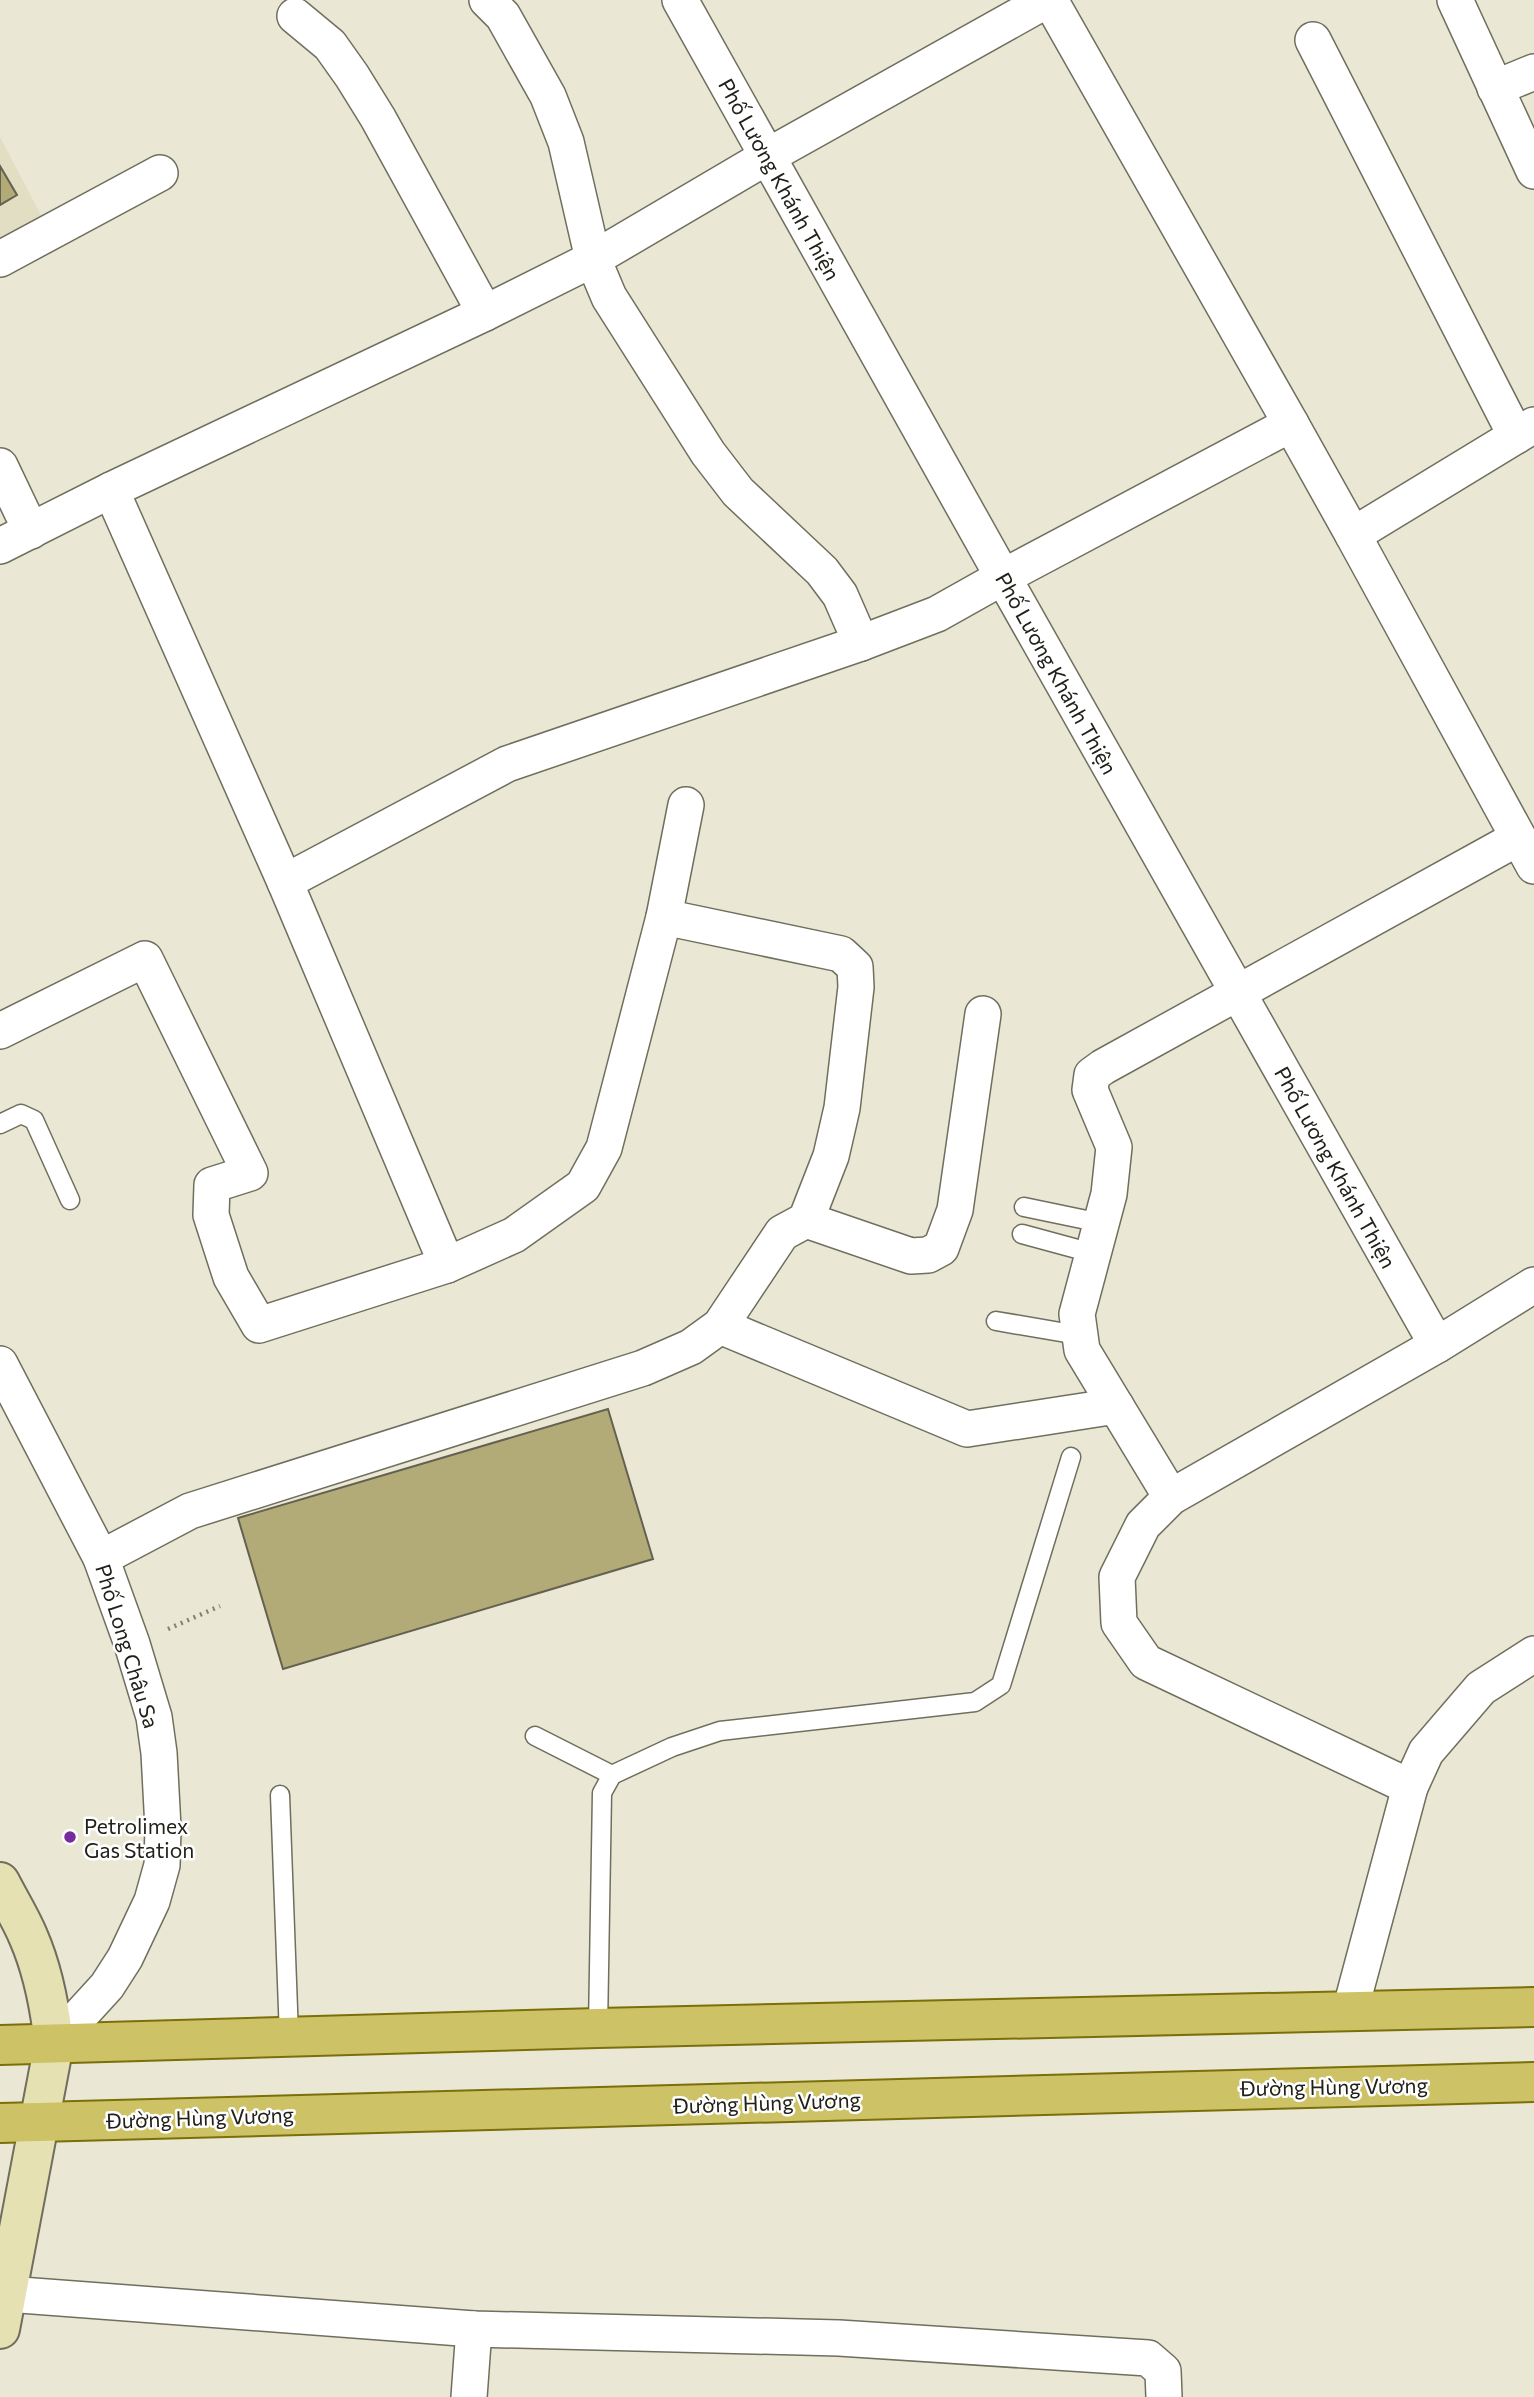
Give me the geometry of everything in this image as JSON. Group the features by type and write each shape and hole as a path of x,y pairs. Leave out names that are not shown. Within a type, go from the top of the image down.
{"main road":[{"path":"0,2045 597,2028 1534,2007"},
{"name":"Đường Hùng Vương","path":"0,2123 1534,2082"}],"street":[{"path":"487,0 503,16 548,96 566,142 593,259 609,297 708,453 738,492 822,571 840,595 861,643"},
{"name":"Phố Lương Khánh Thiện","path":"680,0 1437,1345"},
{"path":"0,547 111,490 593,259 768,156 1049,0 1353,534 1526,852 1237,993 1092,1075 1090,1090 1114,1147 1113,1170 1077,1314 1079,1335 1082,1350 1171,1497"},
{"path":"1455,0 1534,171"},
{"path":"295,16 330,45 379,118 485,313"},
{"path":"1313,40 1525,431 1353,534"},
{"path":"1494,88 1534,72"},
{"path":"0,259 160,173"},
{"path":"285,882 507,764 861,643 937,614 1291,424"},
{"path":"0,466 31,531"},
{"path":"111,490 285,882 447,1265"},
{"path":"0,1031 145,958 250,1173 212,1185 211,1215 230,1277 259,1325 447,1265 514,1235 583,1186 604,1148 664,918 686,805"},
{"path":"101,1558 190,1511 643,1368 691,1347 720,1326 782,1233 806,1220 831,1156 842,1108 856,987 855,967 841,954 664,918"},
{"path":"806,1220 911,1256 928,1255 941,1248 955,1210 983,1014"},
{"path":"1410,1787 1146,1662 1119,1623 1117,1577 1143,1525 1171,1497 1437,1345 1534,1286"},
{"path":"720,1326 967,1429 1116,1406"},
{"name":"Phố Long Châu Sa","path":"0,1364 101,1558 132,1644 154,1717 158,1741 163,1815 162,1865 152,1902 125,1958 107,1986 54,2044"},
{"path":"1350,2011 1410,1787 1426,1752 1481,1688 1534,1654"},
{"path":"0,1882 28,1935 38,1963 54,2044 3,2312 474,2329 839,2338 1148,2358 1163,2371 1164,2397"},
{"path":"469,2397 474,2329"}],"lane":[{"path":"0,1124 21,1114 34,1120 70,1200"},
{"path":"1024,1207 1097,1238"},
{"path":"1022,1234 1097,1238"},
{"path":"996,1321 1079,1335"},
{"path":"597,2028 602,1793 612,1775 672,1747 720,1731 975,1702 1001,1685 1071,1457"},
{"path":"535,1736 612,1775"},
{"path":"280,1795 289,2036"}],"path":[{"path":"132,1644 220,1606"}],"shaded area":[{"path":"0,137 43,219 0,245"}],"building":[{"path":"0,166 17,195 0,205"},
{"path":"608,1409 653,1559 283,1669 238,1518"}],"place":[{"name":"Petrolimex Gas Station","path":"70,1837"}]}
